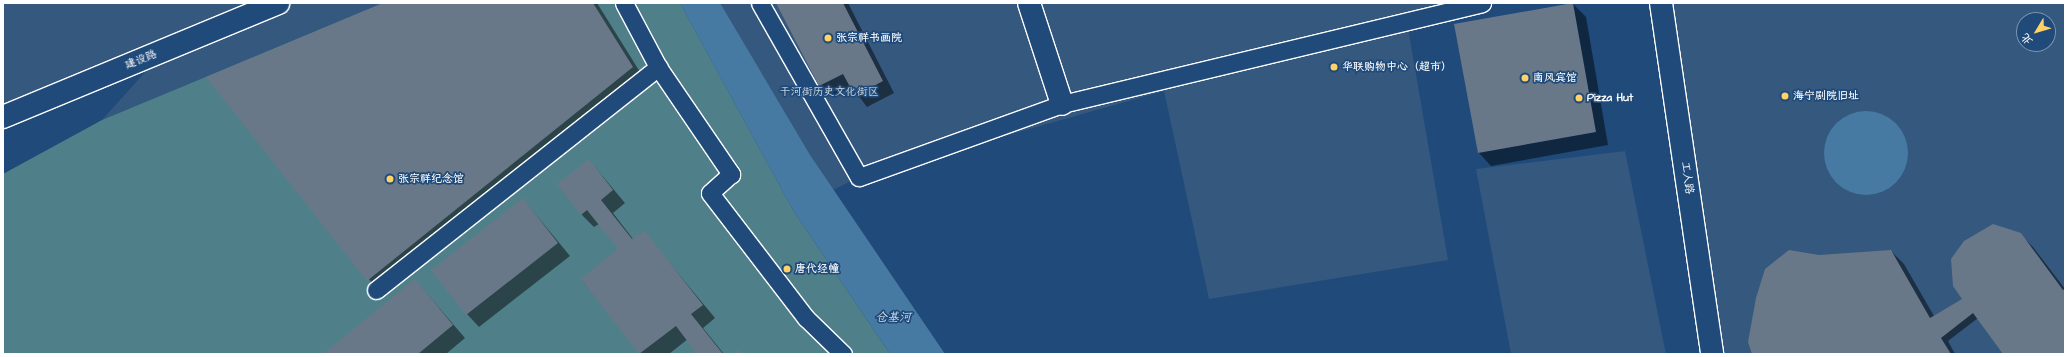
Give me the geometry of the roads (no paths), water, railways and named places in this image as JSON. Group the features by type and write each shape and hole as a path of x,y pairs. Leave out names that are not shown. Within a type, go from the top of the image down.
{"street":[{"name":"建设路","path":"3,117 278,3"},
{"path":"1029,3 1062,104"},
{"name":"工人路","path":"1661,3 1712,354"}],"lane":[{"path":"624,3 658,67 731,174 710,193 806,318 842,354"},
{"path":"760,3 858,177 1062,104 1482,3"},
{"path":"376,290 658,67"}],"water":[{"name":"仓基河","path":"680,3 720,3 810,155 945,354 890,354 793,210"},
{"path":"1866,111 1882,114 1896,123 1905,137 1908,153 1905,169 1896,183 1882,192 1866,195 1850,192 1836,183 1827,169 1824,153 1827,137 1836,123 1850,114"}],"place":[{"name":"张宗祥书画院","path":"828,38"},
{"name":"华联购物中心（超市）","path":"1334,67"},
{"name":"南风宾馆","path":"1525,78"},
{"name":"海宁剧院旧址","path":"1785,96"},
{"name":"Pizza Hut","path":"1579,98"},
{"name":"张宗祥纪念馆","path":"390,179"},
{"name":"唐代经幢","path":"787,269"}],"park label":[{"name":"干河街历史文化街区","path":"829,92"}]}
